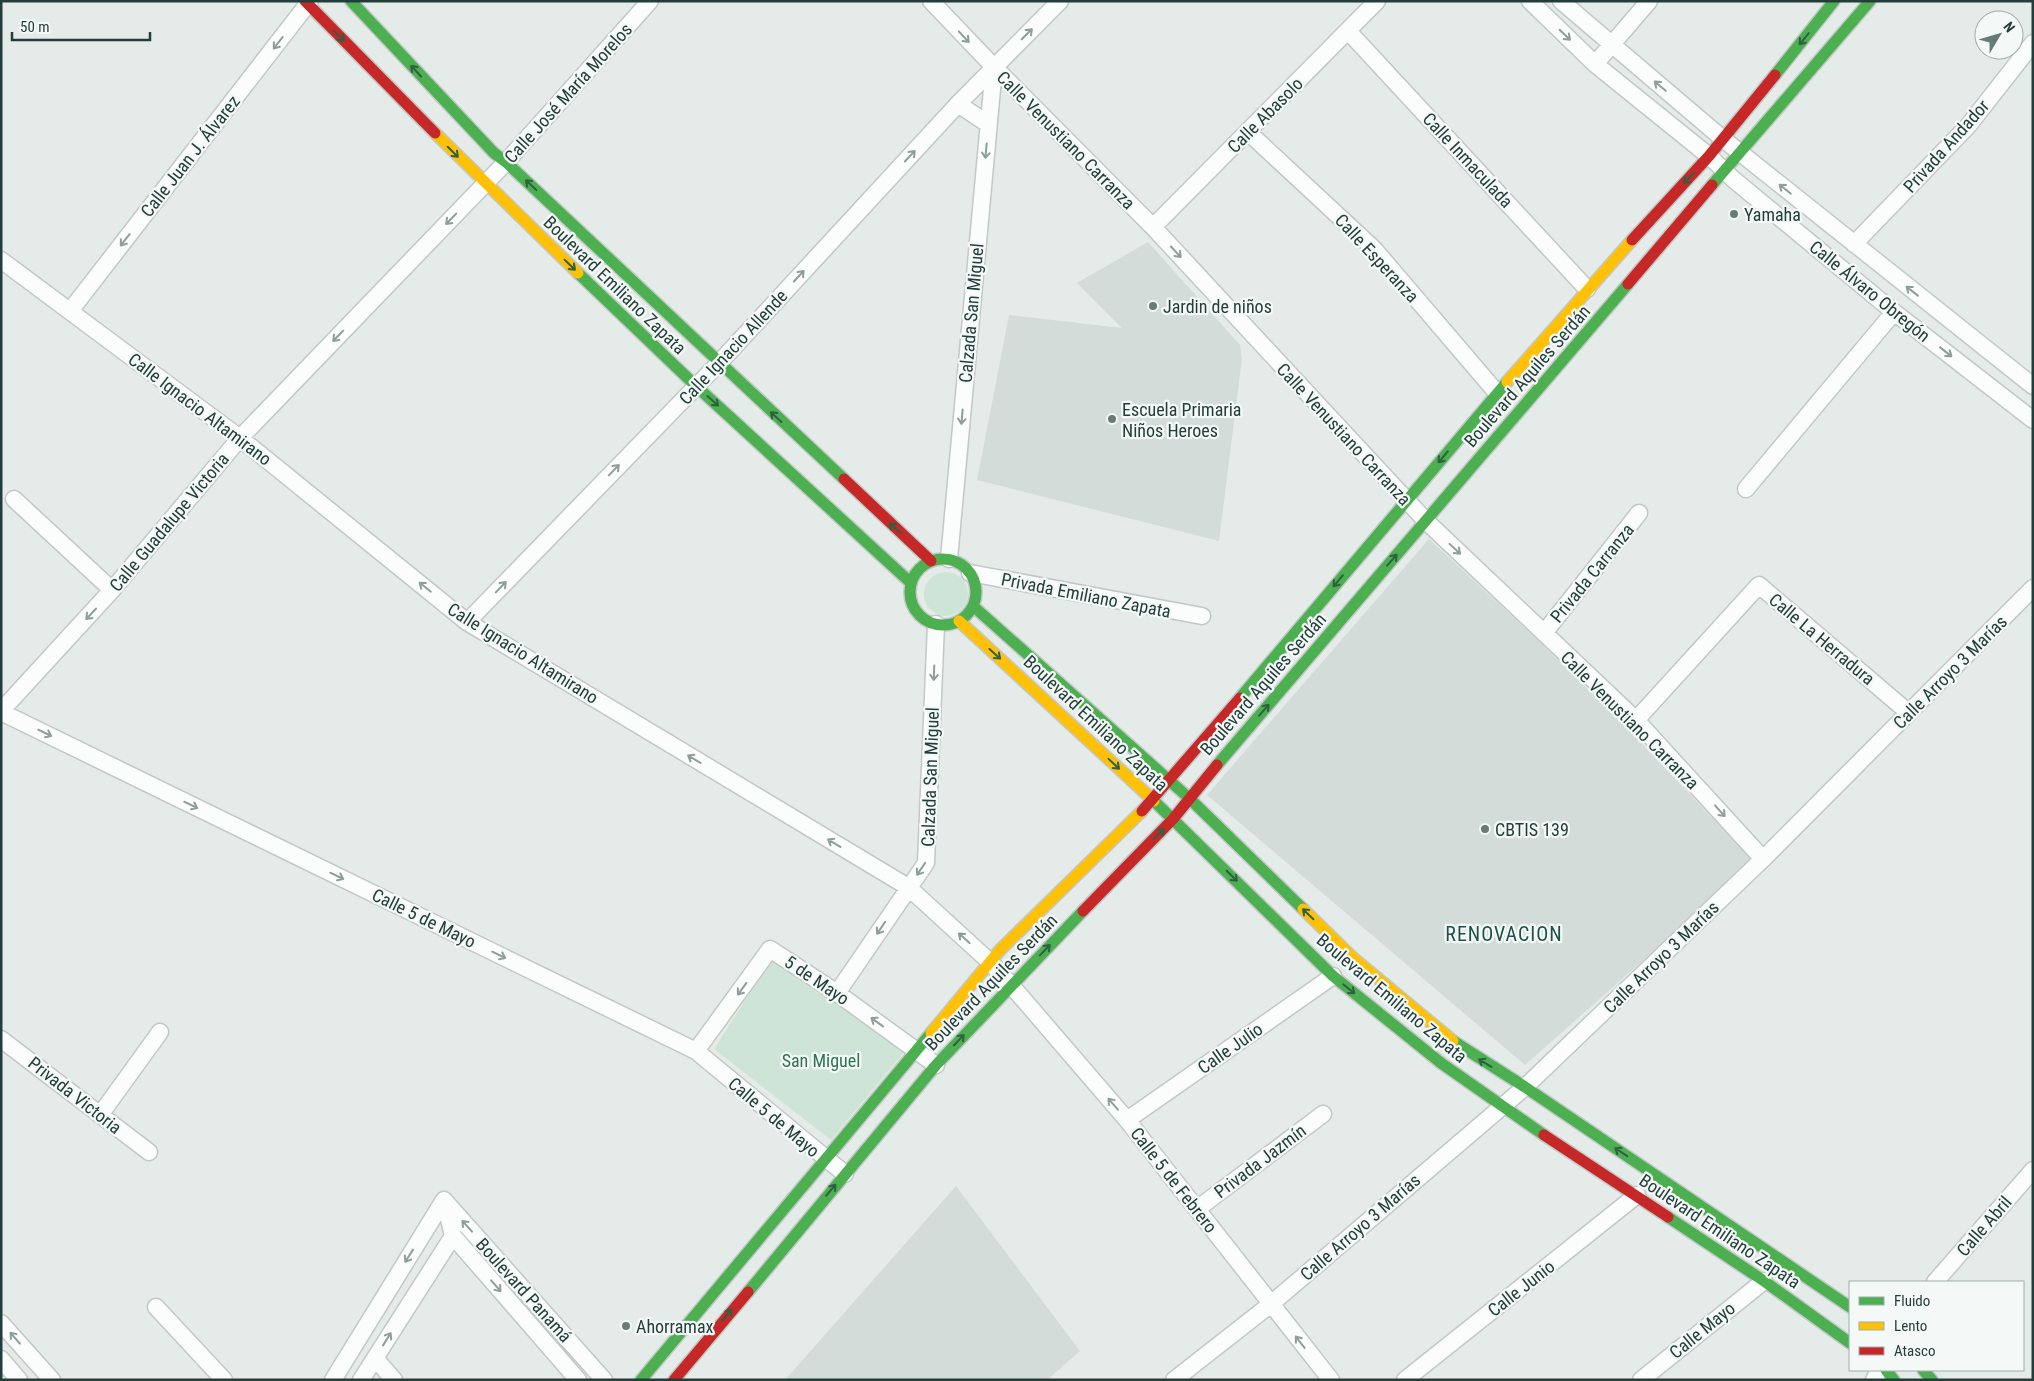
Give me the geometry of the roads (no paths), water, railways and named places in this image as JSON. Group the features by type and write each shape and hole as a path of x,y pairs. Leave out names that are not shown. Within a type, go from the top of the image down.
{"street":[{"name":"Boulevard Emiliano Zapata","path":"351,1 494,153 506,162 931,561"},
{"name":"Calle José María Morelos","path":"485,184 650,1"},
{"name":"Calle Venustiano Carranza","path":"931,1 994,68 1153,227 1406,501 1636,720 1763,859"},
{"name":"Calle Ignacio Allende","path":"467,622 719,363 958,104 1060,1"},
{"name":"Calle Abasolo","path":"1153,227 1377,1"},
{"name":"Calle Álvaro Obregón","path":"1530,1 1595,64 1709,156 1725,172 1894,312 2033,420"},
{"name":"Calle Álvaro Obregón","path":"1561,1 1723,139 2033,386"},
{"path":"1595,64 1649,1"},
{"name":"Boulevard Aquiles Serdán","path":"641,1380 990,962 1153,800 1497,393 1587,290 1709,156 1834,1"},
{"name":"Boulevard Aquiles Serdán","path":"674,1380 936,1065 1173,819 1870,1"},
{"name":"Boulevard Emiliano Zapata","path":"308,2 485,184 696,386 911,583"},
{"name":"Calle Juan J. Álvarez","path":"70,311 308,2"},
{"name":"Calle Inmaculada","path":"1348,31 1587,290"},
{"name":"Privada Andador","path":"1854,244 1968,126 2033,43"},
{"name":"Calzada San Miguel","path":"949,559 994,68"},
{"path":"958,104 988,124"},
{"name":"Calle Esperanza","path":"1248,132 1374,249 1497,393"},
{"name":"Calle Guadalupe Victoria","path":"1,712 112,590 240,438 485,184"},
{"name":"Calle Ignacio Altamirano","path":"1,260 240,438 467,622 908,887 990,962 1011,985"},
{"path":"1746,489 1894,312"},
{"path":"14,499 112,590"},
{"name":"Privada Carranza","path":"1544,633 1640,513"},
{"path":"949,559 961,564 970,573 975,584 976,595 973,606 967,615 959,621 948,625 936,624 924,619 915,609 910,597 911,583 915,574 922,566 931,561 949,559"},
{"name":"Privada Emiliano Zapata","path":"970,573 1202,616"},
{"name":"Calle La Herradura","path":"1636,720 1759,585 1909,713"},
{"name":"Calle Arroyo 3 Marías","path":"1174,1380 1271,1304 1525,1087 1763,859 2033,588"},
{"name":"Boulevard Emiliano Zapata","path":"973,606 1189,798 1353,958 1461,1048 1525,1087 1849,1305"},
{"name":"Boulevard Emiliano Zapata","path":"959,621 1153,800 1333,976 1441,1063 1501,1106 1764,1281 1849,1342"},
{"name":"Calzada San Miguel","path":"837,993 926,863 936,624"},
{"name":"Calle 5 de Mayo","path":"1,712 696,1051 844,1174"},
{"name":"5 de Mayo","path":"696,1051 770,949 837,993 936,1065"},
{"name":"Calle Julio","path":"1127,1120 1333,976"},
{"name":"Calle 5 de Febrero","path":"1011,985 1127,1120 1330,1380"},
{"path":"100,1115 160,1032"},
{"name":"Privada Victoria","path":"1,1039 149,1152"},
{"name":"Privada Jazmín","path":"1197,1209 1323,1114"},
{"name":"Calle Abril","path":"1936,1281 2030,1180"},
{"name":"Calle Junio","path":"1405,1380 1637,1195"},
{"path":"361,1380 453,1236 444,1200"},
{"path":"333,1380 444,1200"},
{"name":"Boulevard Panamá","path":"444,1200 604,1380"},
{"name":"Boulevard Panamá","path":"453,1236 578,1380"},
{"name":"Calle Mayo","path":"1641,1380 1764,1281"},
{"path":"156,1307 224,1380"},
{"path":"1,1322 52,1380"},
{"path":"375,1358 394,1380"},
{"path":"1,1359 20,1380"},
{"path":"27,1380 38,1364"}],"place":[{"name":"Yamaha","path":"1734,214"},
{"name":"Jardin de niños","path":"1153,306"},
{"name":"Escuela Primaria Niños Heroes","path":"1112,419"},
{"name":"CBTIS 139","path":"1485,829"},
{"name":"Ahorramax","path":"626,1326"}],"district":[{"name":"RENOVACION","path":"1504,934"}],"park label":[{"name":"San Miguel","path":"821,1060"}]}
